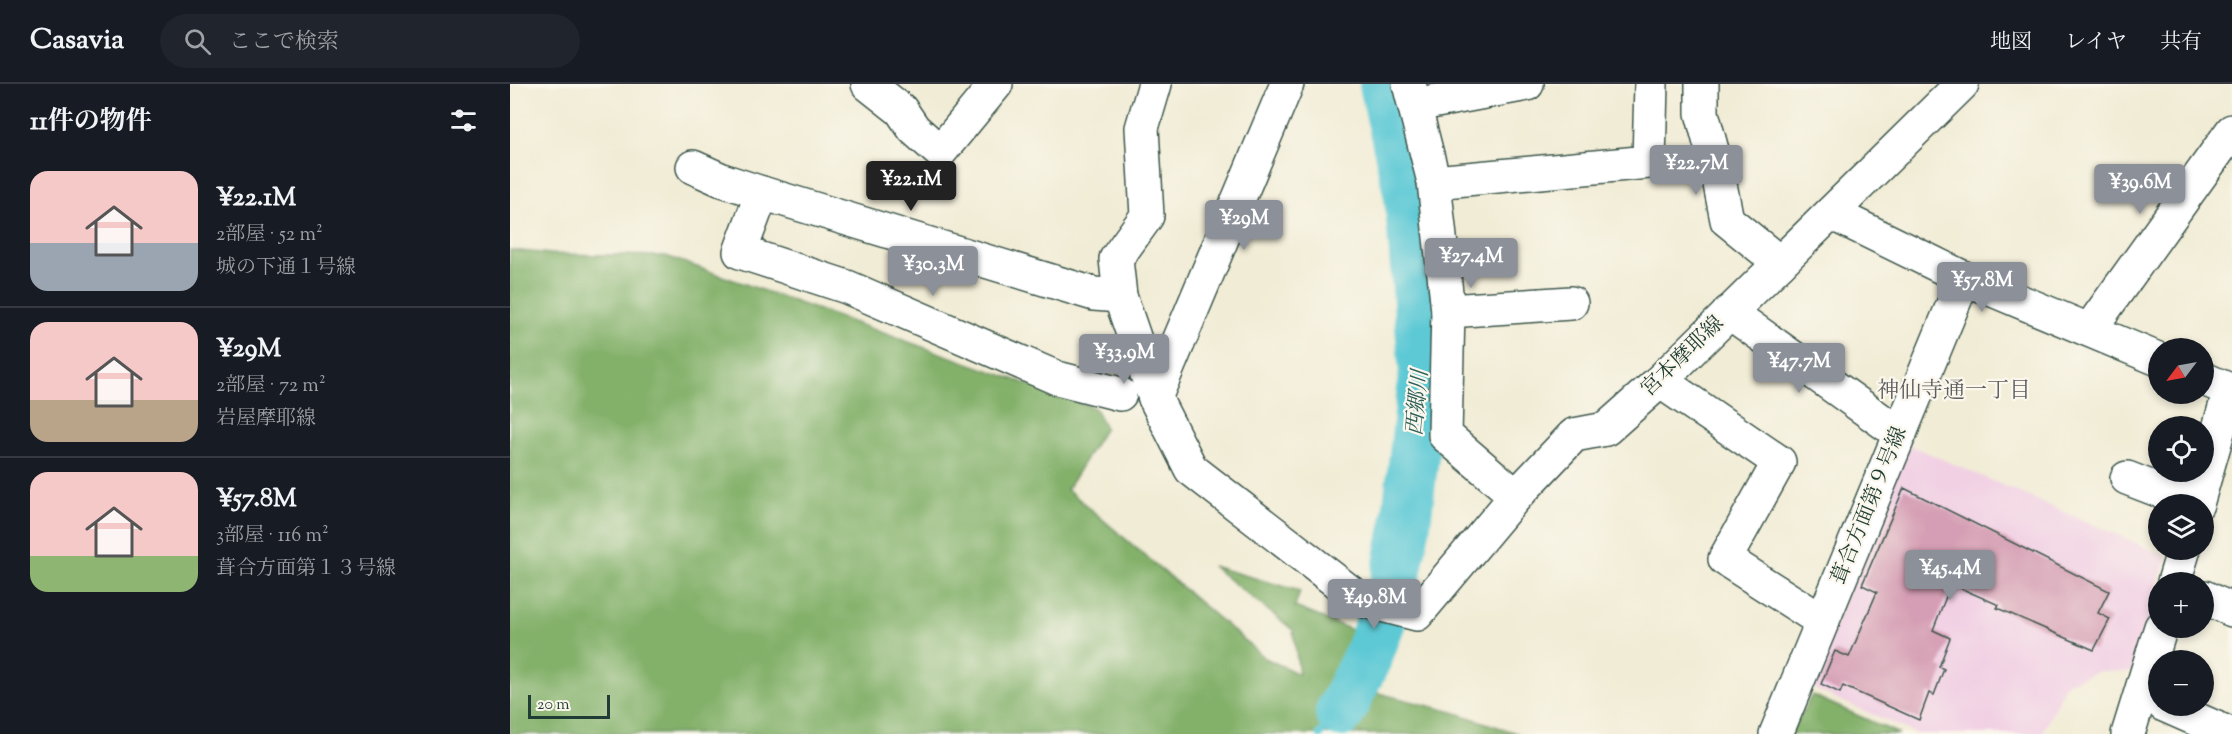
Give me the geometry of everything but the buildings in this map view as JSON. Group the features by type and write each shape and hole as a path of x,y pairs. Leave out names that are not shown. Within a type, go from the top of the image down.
{"street":[{"path":"868,84 901,110 914,129 940,153 996,84"},
{"path":"1155,84 1142,128 1147,216 1116,259 1120,296 1155,398"},
{"path":"1155,398 1287,84"},
{"path":"1516,496 1445,435 1448,311 1434,182 1412,94 1527,84"},
{"path":"1434,182 1648,162 1652,84"},
{"path":"1702,84 1702,113 1717,169 1727,220 1780,262"},
{"name":"宮本摩耶線","path":"1155,398 1191,469 1359,599 1417,614 1516,496 1574,435 1606,429 1660,381 1962,84"},
{"path":"2090,329 2232,131"},
{"path":"693,167 722,180 762,193 1094,294 1120,296"},
{"path":"762,193 740,252 847,287 1057,378 1120,394"},
{"path":"1831,213 1964,278 2148,355"},
{"name":"葺合方面第９号線","path":"1776,734 1964,278"},
{"path":"1448,311 1571,303"},
{"path":"1728,312 1900,434"},
{"path":"1660,381 1779,462 1725,559 1822,621"},
{"path":"2203,494 2220,470 2222,387"},
{"path":"2127,478 2169,494"},
{"path":"2214,602 2232,610"},
{"path":"2128,734 2148,709"},
{"path":"2189,716 2230,734"}],"shaded area":[{"path":"1907,444 2148,548 2148,560 2167,560 2162,572 2148,572 2148,626 2135,672 2100,671 2066,683 2042,734 1917,734 1810,687"}],"green space":[{"path":"510,250 551,254 666,256 1095,408 1105,428 1067,489 1265,658 1299,674 1293,630 1212,566 1300,591 1295,607 1360,633 1370,691 1453,712 1519,734 510,734"},
{"path":"1812,695 1899,734 1790,734"}],"waterway":[{"name":"西郷川","path":"1340,712 1368,656 1394,585 1406,523 1424,372 1409,196 1384,84"},
{"path":"1320,734 1340,712"}],"district":[{"name":"神仙寺通一丁目","path":"1954,392"}]}
